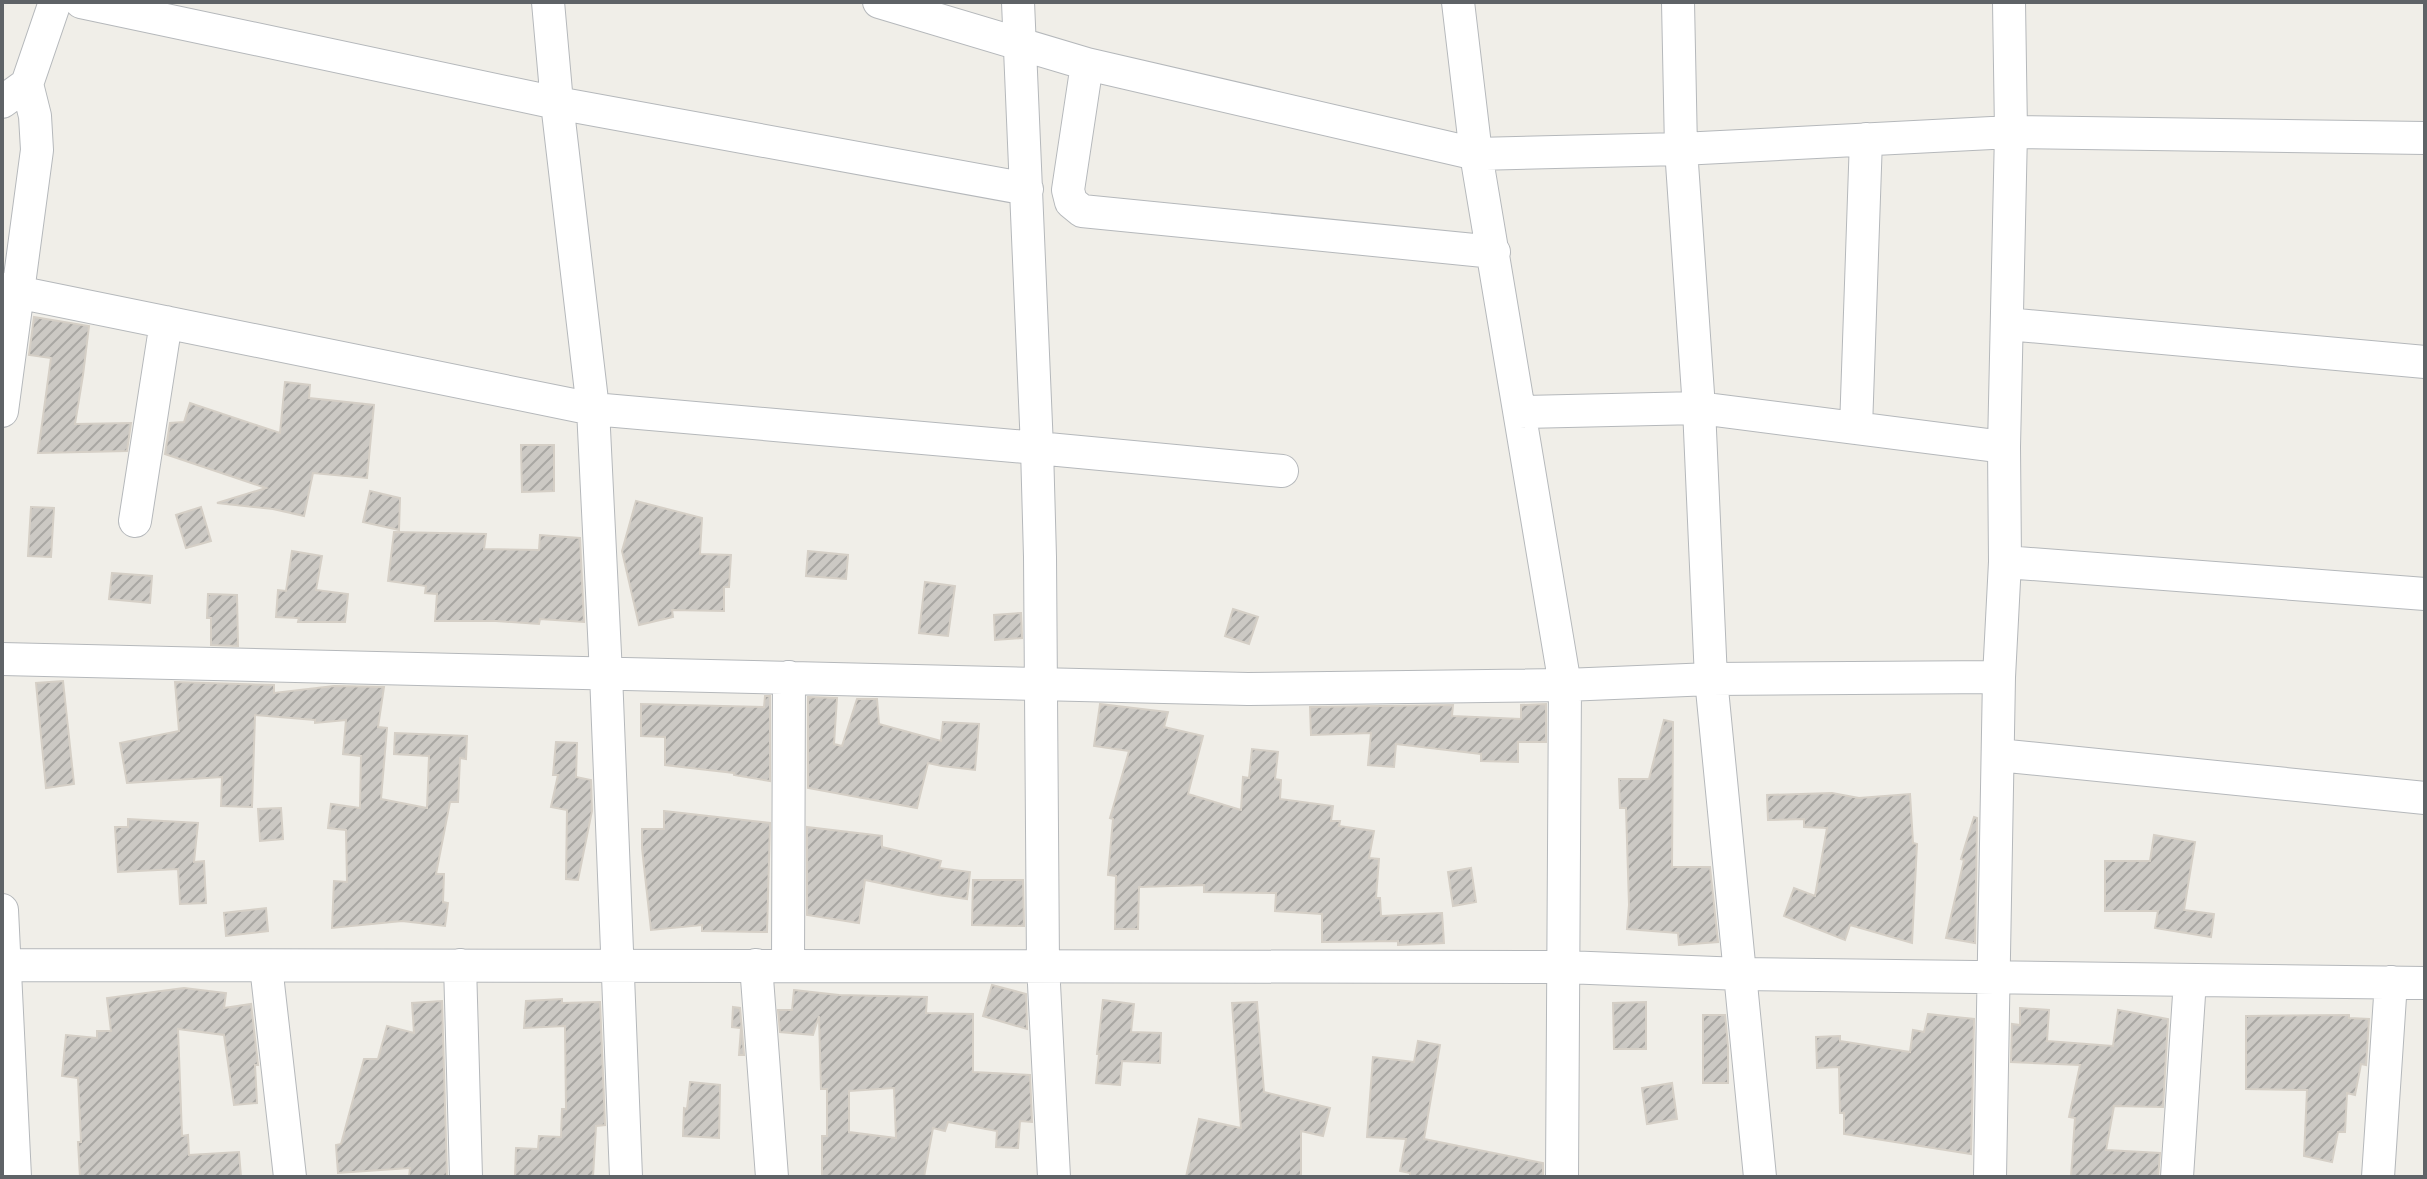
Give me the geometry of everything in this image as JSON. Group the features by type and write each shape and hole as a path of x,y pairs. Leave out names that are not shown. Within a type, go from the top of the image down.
{"street":[{"path":"2,411 10,290 37,150 35,116 15,93 55,2"},
{"path":"81,2 557,103 1027,189"},
{"path":"548,2 593,409 626,1177"},
{"path":"879,2 1087,64 1476,154 1681,149 2011,132 2425,138"},
{"path":"1018,2 1037,448 1043,965 1054,1177"},
{"path":"1458,2 1476,154 1565,685 1562,1177"},
{"path":"1678,2 1681,149 1699,408 1711,679 1760,1177"},
{"path":"1990,1177 1999,677 2005,562 2004,447 2011,132 2009,2"},
{"path":"1087,64 1068,190 1071,202 1082,211 1494,252"},
{"path":"1856,428 1866,139"},
{"path":"10,290 593,409 1282,471"},
{"path":"135,521 166,322"},
{"path":"2007,324 2425,362"},
{"path":"1520,412 1699,408 2004,447"},
{"path":"2005,562 2425,594"},
{"path":"2,659 1248,689 1565,685 1711,679 1999,677"},
{"path":"788,965 789,677"},
{"path":"1998,755 2425,798"},
{"path":"2,910 15,1177"},
{"path":"4,965 1565,967 1741,974 2425,983"},
{"path":"460,965 466,1177"},
{"path":"756,965 772,1177"},
{"path":"266,966 290,1177"},
{"path":"2177,1177 2190,980"},
{"path":"2378,1177 2391,982"}],"building":[{"path":"34,317 89,326 75,424 131,423 127,451 38,453 51,358 29,355"},
{"path":"285,382 310,385 309,398 374,405 367,478 313,473 304,516 217,503 266,488 165,454 170,423 184,422 190,403 280,433"},
{"path":"521,445 554,445 554,491 522,492"},
{"path":"370,491 400,498 399,530 363,522"},
{"path":"636,501 702,518 700,554 731,555 729,587 724,587 724,611 672,610 673,617 639,625 622,551"},
{"path":"31,507 54,508 51,557 28,556"},
{"path":"201,507 211,541 186,548 176,515"},
{"path":"394,532 486,534 484,549 539,550 540,535 580,538 584,622 540,619 539,624 435,621 437,594 425,593 426,586 388,581"},
{"path":"292,551 322,556 316,590 348,594 345,622 298,622 299,618 276,617 278,590 286,591"},
{"path":"808,551 848,555 846,579 806,576"},
{"path":"112,573 152,576 150,603 109,599"},
{"path":"925,582 955,586 948,636 919,633"},
{"path":"208,594 237,595 238,646 211,645 211,618 207,618"},
{"path":"1233,609 1258,617 1249,644 1225,636"},
{"path":"1021,613 1022,638 995,640 994,615"},
{"path":"63,681 74,784 46,788 36,683"},
{"path":"175,682 274,685 274,693 334,686 384,687 378,727 387,728 381,799 427,808 429,756 394,754 395,733 467,736 466,759 460,758 458,802 450,802 436,874 444,874 443,902 448,903 445,926 402,921 332,928 334,881 347,882 346,830 328,828 331,804 360,808 361,756 343,754 346,720 315,723 315,720 255,715 252,807 221,806 222,777 127,783 120,743 179,731"},
{"path":"765,696 770,696 770,781 734,773 665,765 665,737 641,736 641,704 764,707"},
{"path":"808,697 837,698 834,744 842,746 857,699 877,699 879,724 941,741 943,722 979,724 975,770 928,763 917,808 808,788"},
{"path":"1100,704 1168,712 1164,727 1203,736 1188,794 1241,810 1243,777 1249,778 1252,749 1278,752 1275,779 1281,780 1280,799 1333,806 1331,821 1340,821 1339,826 1374,831 1369,858 1379,859 1376,898 1380,898 1381,916 1442,913 1444,943 1322,942 1322,914 1275,911 1276,893 1204,892 1204,885 1139,887 1138,929 1115,929 1116,876 1108,875 1113,819 1110,818 1129,751 1094,746"},
{"path":"1546,704 1546,742 1518,742 1518,762 1481,761 1481,754 1396,744 1394,767 1368,765 1371,733 1311,735 1310,707 1453,705 1452,716 1521,719 1521,705"},
{"path":"1664,720 1673,722 1672,867 1710,867 1718,942 1679,945 1678,933 1627,929 1626,808 1620,808 1619,779 1649,779"},
{"path":"556,742 577,743 576,777 591,780 592,811 578,880 566,879 567,810 551,807 558,775 553,775"},
{"path":"1832,793 1859,798 1910,794 1913,843 1917,844 1912,943 1850,925 1845,940 1784,916 1794,888 1815,896 1827,828 1804,827 1804,819 1768,820 1767,795"},
{"path":"281,808 283,839 260,841 258,809"},
{"path":"664,811 770,823 767,932 702,931 702,925 651,930 642,829 664,829"},
{"path":"1974,817 1977,818 1975,943 1946,938 1964,860 1961,859"},
{"path":"128,819 198,823 194,862 204,861 206,903 180,904 178,869 118,872 115,827 128,827"},
{"path":"807,827 882,836 882,847 941,861 939,868 970,872 967,899 865,880 859,923 807,915"},
{"path":"2154,835 2195,842 2184,910 2214,914 2211,937 2155,928 2158,911 2105,911 2105,861 2150,861"},
{"path":"1471,868 1476,902 1453,906 1448,872"},
{"path":"973,880 1023,880 1024,926 972,925"},
{"path":"266,908 268,931 226,936 224,913"},
{"path":"992,985 1026,994 1027,1029 983,1016"},
{"path":"184,988 226,993 224,1008 251,1004 258,1065 255,1065 257,1103 234,1105 224,1035 178,1029 182,1136 188,1135 189,1155 239,1152 241,1177 80,1177 78,1078 62,1076 66,1035 97,1038 97,1031 111,1031 107,998"},
{"path":"794,990 839,995 927,997 926,1013 973,1014 973,1072 1030,1075 1032,1122 1020,1121 1018,1148 996,1147 997,1131 948,1122 945,1131 933,1128 924,1177 822,1177 822,1136 827,1136 827,1089 821,1089 819,1016 813,1035 780,1032 778,1010 792,1010","holes":["894,1088 896,1138 849,1132 849,1091"]},
{"path":"562,999 562,1003 600,1002 605,1125 596,1126 593,1177 515,1177 516,1148 538,1149 539,1136 561,1137 562,1109 566,1109 565,1026 524,1028 526,1001"},
{"path":"1103,1000 1134,1004 1131,1032 1161,1033 1160,1063 1122,1061 1120,1085 1096,1083"},
{"path":"442,1001 447,1177 409,1177 410,1168 338,1173 336,1145 341,1144 364,1059 378,1059 387,1026 414,1033 412,1003"},
{"path":"1257,1002 1264,1092 1330,1108 1323,1136 1301,1131 1301,1177 1186,1177 1199,1119 1241,1128 1232,1003"},
{"path":"1646,1002 1646,1049 1614,1049 1613,1003"},
{"path":"733,1007 740,1008 744,1055 739,1055 741,1028 732,1027"},
{"path":"2020,1008 2049,1010 2047,1041 2113,1046 2118,1010 2168,1019 2163,1107 2114,1106 2106,1150 2160,1153 2158,1177 2071,1177 2075,1118 2069,1117 2080,1065 2011,1062 2012,1024 2020,1025"},
{"path":"1928,1014 1974,1019 1971,1154 1844,1134 1844,1113 1840,1113 1839,1067 1817,1068 1816,1037 1840,1036 1840,1041 1910,1052 1913,1030 1924,1032"},
{"path":"1703,1015 1725,1015 1728,1083 1703,1083"},
{"path":"2349,1015 2349,1018 2369,1019 2366,1065 2361,1064 2355,1095 2347,1093 2345,1132 2338,1132 2332,1162 2304,1156 2307,1090 2246,1089 2246,1016"},
{"path":"1418,1041 1440,1045 1424,1139 1543,1163 1543,1177 1410,1177 1410,1173 1400,1171 1406,1139 1367,1137 1373,1057 1414,1062"},
{"path":"690,1082 720,1085 719,1138 683,1136 684,1108 687,1109"},
{"path":"1672,1083 1677,1119 1647,1124 1642,1088"}]}
